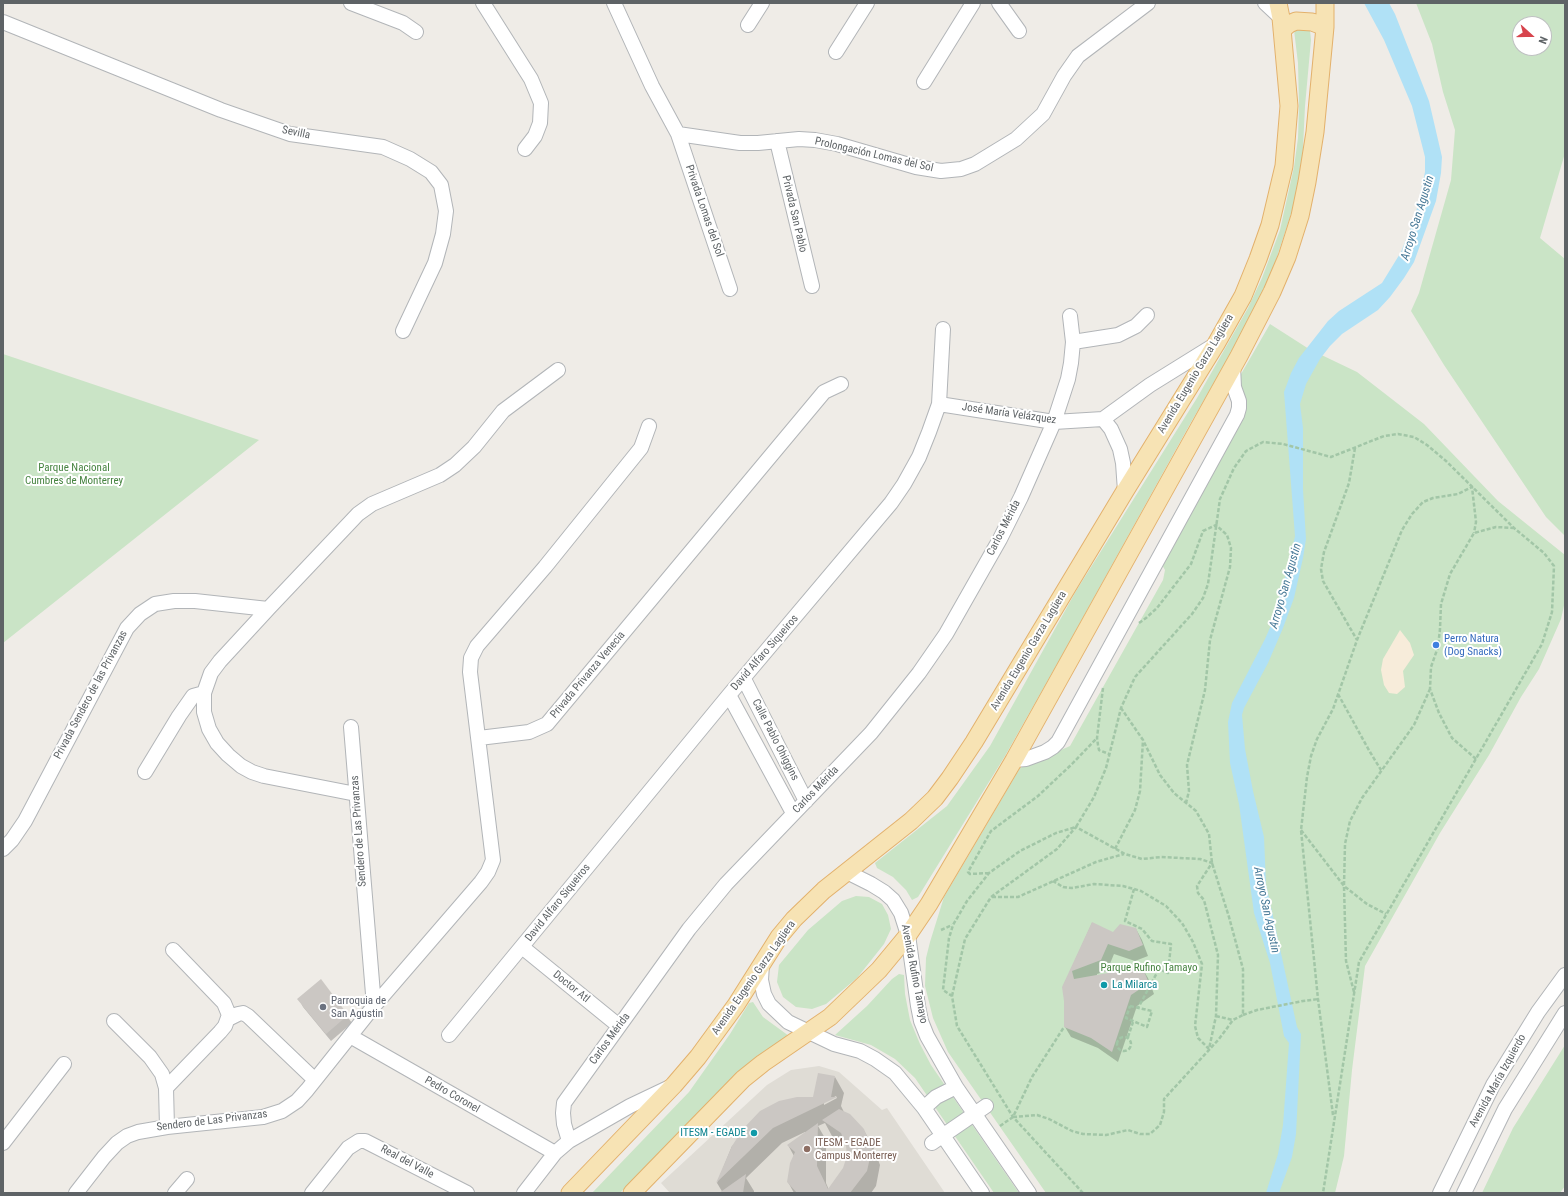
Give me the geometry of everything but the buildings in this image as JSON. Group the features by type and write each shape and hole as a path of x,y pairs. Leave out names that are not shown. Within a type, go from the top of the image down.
{"main road":[{"path":"632,1193 743,1079 830,1017 880,970 908,935 929,904 1014,760 1233,366 1272,292 1287,257 1300,216 1315,132 1325,27 1325,3"},
{"path":"1280,17 1289,24 1296,21 1312,22 1325,27"},
{"name":"Avenida Eugenio Garza Lagüera","path":"570,1193 674,1085 716,1032 779,937 798,914 824,890 925,809 950,778 974,742 1125,491 1216,344 1243,296 1270,225 1279,191 1286,151 1289,106 1280,17"}],"street":[{"path":"351,3 403,23 416,32"},
{"path":"483,3 530,79 541,103 540,124 535,136 525,150"},
{"path":"614,3 652,86 678,134"},
{"path":"748,25 762,3"},
{"path":"836,52 867,3"},
{"path":"924,82 973,3"},
{"path":"999,3 1019,31"},
{"name":"Prolongación Lomas del Sol","path":"678,134 740,143 758,143 799,139 815,140 837,144 916,167 941,171 961,169 975,164 1010,143 1032,125 1043,114 1064,76 1078,56 1148,3"},
{"path":"1265,3 1280,17"},
{"name":"Sevilla","path":"3,22 221,110 290,134 383,147 410,159 431,172 440,185 446,211 443,234 435,263 403,331"},
{"name":"Privada Lomas del Sol","path":"678,134 730,289"},
{"name":"Privada San Pablo","path":"777,141 812,286"},
{"path":"1073,342 1118,335 1136,326 1147,315"},
{"name":"Carlos Mérida","path":"569,1141 564,1124 564,1103 689,929 706,907 793,813 871,733 919,673 946,634 1000,538 1021,496 1054,422 1068,379 1073,342 1070,316"},
{"name":"David Alfaro Siqueiros","path":"449,1035 729,695 891,503 904,484 919,457 939,404 943,329"},
{"path":"1125,491 1120,449 1111,429 1103,419 1150,385 1216,344"},
{"path":"1014,760 1026,759 1045,752 1058,742 1237,415 1239,401 1234,387 1233,366"},
{"path":"356,794 264,776 241,766 217,743 209,729 204,712 204,693 211,673 220,661 268,609 358,514 372,504 440,475 455,465 474,448 503,411 558,370"},
{"name":"Privada Privanza Venecia","path":"479,738 529,732 547,724 824,392 841,384"},
{"name":"José María Velázquez","path":"939,404 1054,422 1103,419"},
{"path":"479,738 470,672 470,665 477,646 546,566 640,448 649,426"},
{"name":"Privada Sendero de las Privanzas","path":"3,849 12,840 25,821 124,633 140,614 155,604 174,601 195,601 268,609"},
{"name":"Calle Pablo Ohiggins","path":"744,679 806,801"},
{"path":"145,772 193,696 204,693"},
{"name":"Calle Pablo Ohiggins","path":"729,695 793,813"},
{"name":"Sendero de Las Privanzas","path":"351,727 374,1006"},
{"name":"Sendero de Las Privanzas","path":"76,1193 116,1143 127,1136 138,1132 167,1127 263,1117 282,1111 297,1101 374,1006 481,882 492,866 492,852 479,738"},
{"name":"Avenida Rufino Tamayo","path":"848,872 871,884 893,900 901,913 908,935 921,1021 927,1036 956,1086 980,1110 1029,1193"},
{"name":"Doctor Atl","path":"522,948 620,1026"},
{"path":"173,950 224,1003 227,1008 228,1019"},
{"path":"762,964 761,980 764,994 769,1004 788,1022 809,1033 834,1044 860,1051 886,1065 908,1087 924,1108 937,1139 982,1193"},
{"name":"Avenida María Izquierdo","path":"1440,1193 1493,1085 1534,1018 1565,975"},
{"path":"166,1088 220,1032 228,1019 243,1013 248,1016 315,1080"},
{"name":"Avenida María Izquierdo","path":"1464,1193 1505,1109 1565,1013"},
{"path":"114,1021 157,1066 162,1074 166,1088 167,1127"},
{"name":"Pedro Coronel","path":"350,1036 555,1153"},
{"path":"3,1143 64,1064"},
{"path":"524,1193 555,1153 569,1141 630,1106 674,1085"},
{"path":"924,1108 936,1097 956,1086"},
{"path":"937,1139 980,1110"},
{"name":"Real del Valle","path":"312,1193 353,1144 359,1141 370,1142 460,1192"},
{"path":"176,1193 187,1179"}],"path":[{"path":"1083,1193 1013,1117 957,1026 952,996 965,939 991,897 1057,849 1076,827 1094,797 1106,768 1121,708 1135,677 1192,614 1203,598 1208,584 1220,500 1234,468 1246,451 1263,442 1282,444 1331,457 1384,436 1398,434 1414,437 1427,445 1514,528 1544,553 1554,566 1552,612 1542,644 1359,962 1323,1193"},
{"path":"1355,448 1348,483 1324,552 1321,569 1323,581 1357,640"},
{"path":"1354,993 1346,961 1344,886 1346,844 1350,821 1362,798 1414,724 1430,689 1431,667 1438,647 1442,596 1450,574 1474,533 1476,522 1472,487"},
{"path":"1334,1120 1318,999 1301,830 1311,756 1317,739 1333,709 1357,640 1402,530 1412,514 1423,502 1433,498 1458,494 1472,487"},
{"path":"1124,623 1139,623 1157,608 1191,564 1203,531 1216,525"},
{"path":"1186,803 1189,791 1187,765 1205,690 1210,640 1230,567 1231,548 1227,535 1216,525"},
{"path":"1474,533 1496,527 1514,528"},
{"path":"1095,675 1104,686 1097,738 1099,750 1109,754"},
{"path":"1430,689 1439,712 1452,738 1476,759"},
{"path":"1338,693 1381,770"},
{"path":"1121,708 1143,740 1160,775 1174,793 1196,811 1209,834 1212,863 1243,969 1244,1015"},
{"path":"989,873 970,874 968,872 991,831 1038,796 1097,738"},
{"path":"1115,848 1136,810 1140,792 1143,740"},
{"path":"952,996 943,990 949,938 953,925 967,902 989,873 1020,851 1056,833 1076,827 1125,854 1142,859 1161,857 1200,859 1212,863"},
{"path":"1301,830 1344,886 1367,904 1386,914"},
{"path":"991,897 1018,897 1096,862 1125,854"},
{"path":"1209,1049 1216,1016 1218,955 1204,900 1198,893 1197,886 1212,863"},
{"path":"1052,881 1063,887 1072,888 1094,884 1123,886 1134,889 1166,906 1182,923 1193,942 1202,964 1196,1026 1198,1038 1209,1049"},
{"path":"1134,889 1126,921 1142,929 1152,941 1171,944 1168,973 1159,969 1138,1008"},
{"path":"941,930 953,925"},
{"path":"1013,1117 1037,1115 1050,1119 1083,1134 1106,1135 1128,1130 1140,1134 1150,1134 1160,1125 1164,1112 1164,1100 1219,1039 1233,1020 1257,1010 1318,999"},
{"path":"1130,1006 1138,1008 1152,1011 1147,1027 1126,1018 1130,1006"},
{"path":"1216,1016 1233,1020"},
{"path":"1128,1037 1133,1022"},
{"path":"1000,1126 1013,1117 1032,1077 1064,1027"},
{"path":"1123,1036 1128,1037 1132,1043 1130,1048 1127,1051 1120,1050 1117,1046 1117,1041 1123,1036"}],"shaded area":[{"name":"ITESM - EGADE Campus Monterrey","path":"819,1066 839,1072 882,1110 887,1108 945,1193 670,1193 661,1183 767,1085 791,1070"}],"green space":[{"path":"1416,3 1565,3 1565,153 1540,238 1565,259 1565,536 1546,517 1444,365 1411,311 1419,293 1451,180 1455,130 1443,92 1432,44"},
{"path":"1298,28 1310,30 1311,40 1305,106 1302,169 1295,202 1269,281 1255,312 1190,424 1005,756 918,897 912,900 906,890 893,877 877,868 875,863 947,806 990,746 1076,591 1197,398 1248,308 1262,278 1280,230 1294,167 1298,138 1299,106 1298,63 1294,30"},
{"name":"Parque Rufino Tamayo","path":"1270,324 1309,349 1357,372 1424,424 1498,501 1565,555 1565,601 1561,619 1539,669 1521,697 1489,755 1440,833 1365,966 1352,1070 1344,1156 1335,1193 1046,1193 948,1052 933,1018 925,986 926,958 930,942 944,897 1020,768 1070,746 1163,580 1165,570 1161,563 1231,434 1237,381"},
{"name":"Parque Nacional Cumbres de Monterrey","path":"3,354 259,440 3,643"},
{"path":"856,896 869,897 882,904 888,915 891,929 884,944 857,978 826,1004 812,1009 796,1007 783,997 777,982 779,965 808,930 842,901"},
{"path":"899,974 904,975 905,994 910,1020 931,1065 1019,1193 994,1193 915,1078 895,1059 871,1045 835,1035 867,1006 892,979"},
{"path":"753,1002 763,1017 789,1036 695,1118 620,1193 592,1193 689,1092 730,1034 749,1003"},
{"path":"1565,1045 1565,1186 1560,1193 1482,1193 1513,1128"}],"sand":[{"path":"1400,630 1410,643 1414,655 1403,671 1405,687 1397,694 1389,693 1384,685 1381,670 1383,659"}],"water":[{"name":"Arroyo San Agustin","path":"1364,3 1389,3 1395,14 1429,101 1442,157 1441,173 1436,201 1414,262 1404,278 1378,310 1342,334 1330,346 1320,359 1306,384 1300,404 1303,428 1303,490 1306,539 1303,558 1294,598 1283,628 1268,663 1244,708 1242,715 1245,749 1264,837 1266,884 1297,1027 1301,1034 1296,1134 1292,1157 1279,1193 1266,1193 1278,1154 1283,1125 1289,1043 1284,1036 1270,963 1254,913 1239,804 1230,763 1228,722 1232,703 1272,623 1290,560 1295,536 1284,392 1291,373 1299,358 1328,321 1339,311 1382,283 1401,252 1415,217 1425,172 1425,157 1412,106 1384,40"}],"place":[{"name":"Perro Natura (Dog Snacks)","path":"1436,645"},
{"name":"La Milarca","path":"1104,985"},
{"name":"Parroquia de San Agustin","path":"323,1007"},
{"name":"ITESM - EGADE","path":"754,1133"},
{"name":"ITESM - EGADE Campus Monterrey","path":"807,1149"}]}
